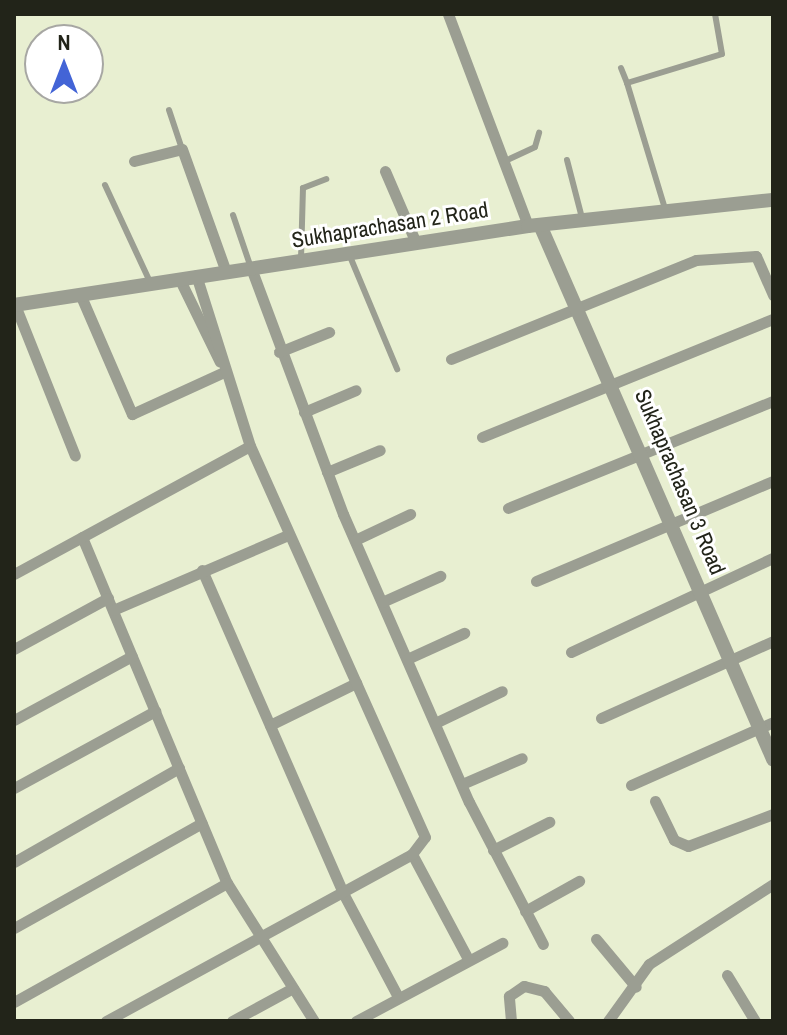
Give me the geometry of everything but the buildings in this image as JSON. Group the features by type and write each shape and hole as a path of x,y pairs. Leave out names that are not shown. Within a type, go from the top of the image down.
{"street":[{"path":"448,14 503,162 534,225"},
{"path":"134,161 182,149 226,272"},
{"path":"385,171 416,243"},
{"name":"Sukhaprachasan 2 Road","path":"14,305 534,225 667,215 773,200"},
{"name":"Sukhaprachasan 3 Road","path":"534,225 581,305 731,660 766,724 773,759"},
{"path":"451,359 696,260 747,253 761,263 773,295"},
{"path":"251,268 279,352 355,540 462,784 543,944"},
{"path":"106,1021 412,854 423,830 250,446 222,367 196,275"},
{"path":"179,278 222,367"},
{"path":"80,294 132,414 222,367"},
{"path":"14,305 75,456"},
{"path":"482,437 773,319"},
{"path":"279,352 329,332"},
{"path":"304,412 356,390"},
{"path":"508,508 773,401"},
{"path":"14,574 250,446"},
{"path":"327,472 380,450"},
{"path":"536,581 773,481"},
{"path":"355,540 410,514"},
{"path":"113,610 288,535"},
{"path":"82,537 227,883 314,1021"},
{"path":"571,652 773,558"},
{"path":"202,570 343,893 398,997"},
{"path":"382,602 440,576"},
{"path":"14,649 108,598"},
{"path":"407,659 464,633"},
{"path":"601,718 773,641"},
{"path":"14,720 132,656"},
{"path":"270,725 356,683"},
{"path":"435,723 502,691"},
{"path":"14,788 155,711"},
{"path":"631,785 766,724"},
{"path":"462,784 522,758"},
{"path":"14,862 179,768"},
{"path":"655,801 674,840 688,846 773,814"},
{"path":"493,850 549,822"},
{"path":"14,928 202,823"},
{"path":"412,854 468,959"},
{"path":"525,911 579,881"},
{"path":"14,1002 227,883"},
{"path":"608,1021 636,987 649,964 773,884"},
{"path":"596,939 636,987"},
{"path":"356,1021 502,943"},
{"path":"727,975 755,1021"},
{"path":"511,1021 509,996 524,986 544,991 569,1021"},
{"path":"232,1021 293,988"}],"lane":[{"path":"627,83 712,62 722,54 715,14"},
{"path":"621,68 667,215"},
{"path":"169,110 182,149"},
{"path":"503,162 535,147 539,133"},
{"path":"567,160 582,220"},
{"path":"301,261 303,188 326,179"},
{"path":"105,185 150,282"},
{"path":"233,215 251,268"},
{"path":"348,253 397,369"}]}
